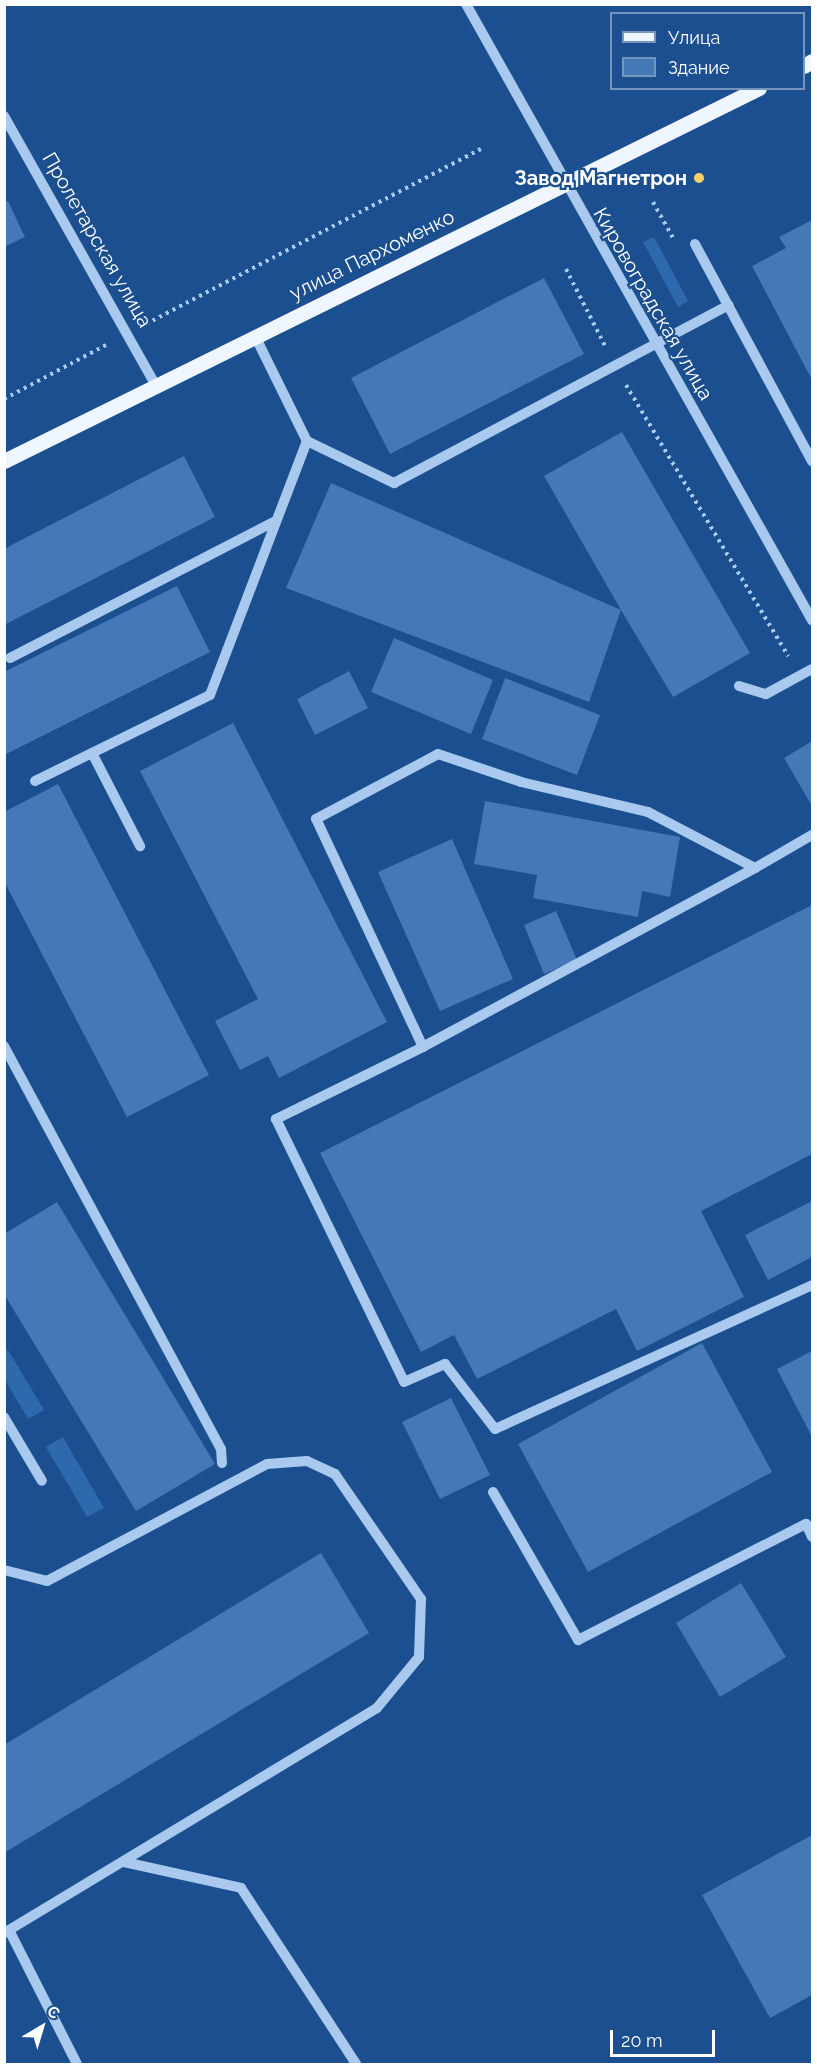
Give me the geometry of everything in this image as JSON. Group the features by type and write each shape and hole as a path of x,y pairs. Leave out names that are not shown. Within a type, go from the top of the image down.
{"main road":[{"name":"улица Пархоменко","path":"4,461 755,90"}],"street":[{"name":"Кировоградская улица","path":"466,4 564,184 813,620"},
{"name":"Пролетарская улица","path":"4,116 130,332 156,384"},
{"path":"695,244 813,461"},
{"path":"255,336 307,441 394,483 729,305"},
{"path":"35,781 210,695 307,441"},
{"path":"10,658 276,521"},
{"path":"739,686 766,693 813,669"},
{"path":"92,753 140,846"},
{"path":"423,1047 316,819 438,754 521,782 648,812 755,868"},
{"path":"813,835 423,1047 276,1119 404,1382 445,1364 495,1429 813,1285"},
{"path":"4,1046 221,1449 222,1463"},
{"path":"4,1417 42,1481"},
{"path":"4,1570 47,1581 267,1464 307,1461 335,1474 421,1599 419,1657 377,1708 7,1932 77,2064"},
{"path":"493,1492 578,1640 806,1524 813,1537"},
{"path":"124,1862 241,1888 357,2064"}],"path":[{"path":"4,399 481,149"},
{"path":"566,269 615,366 800,676"}],"shaded area":[{"path":"654,237 688,301 678,307 643,242"},
{"path":"8,1350 44,1410 28,1419 5,1380 5,1352"},
{"path":"63,1437 104,1508 87,1517 46,1447"}],"building":[{"path":"8,201 25,237 4,247 4,203"},
{"path":"812,220 812,380 752,266 786,248 779,237"},
{"path":"544,278 584,354 390,454 351,378"},
{"path":"622,432 750,653 673,697 544,476"},
{"path":"184,456 215,517 4,625 4,549"},
{"path":"331,483 621,610 589,702 286,588"},
{"path":"177,586 210,652 4,755 4,672"},
{"path":"394,638 493,680 471,734 371,692"},
{"path":"349,671 368,708 315,735 297,699"},
{"path":"505,678 600,715 577,775 482,739"},
{"path":"233,723 387,1022 279,1078 268,1056 240,1070 215,1021 258,999 140,771"},
{"path":"812,741 812,806 784,758"},
{"path":"58,784 209,1075 127,1117 4,881 4,812"},
{"path":"485,801 680,837 670,897 642,891 638,917 533,898 537,875 474,864"},
{"path":"452,839 513,979 440,1011 378,872"},
{"path":"812,905 812,1154 701,1211 744,1297 637,1351 616,1309 477,1379 454,1335 421,1352 320,1153"},
{"path":"556,911 577,960 544,974 524,925"},
{"path":"812,1201 812,1257 768,1280 745,1235"},
{"path":"57,1202 215,1464 136,1511 4,1294 4,1234"},
{"path":"702,1343 772,1472 588,1572 518,1444"},
{"path":"812,1351 812,1437 777,1369"},
{"path":"451,1398 490,1475 440,1499 402,1422"},
{"path":"321,1553 369,1633 4,1853 4,1745"},
{"path":"741,1583 786,1657 720,1697 676,1623"},
{"path":"812,1835 812,1995 770,2018 702,1895"}],"place":[{"name":"Завод Магнетрон","path":"699,178"}]}
